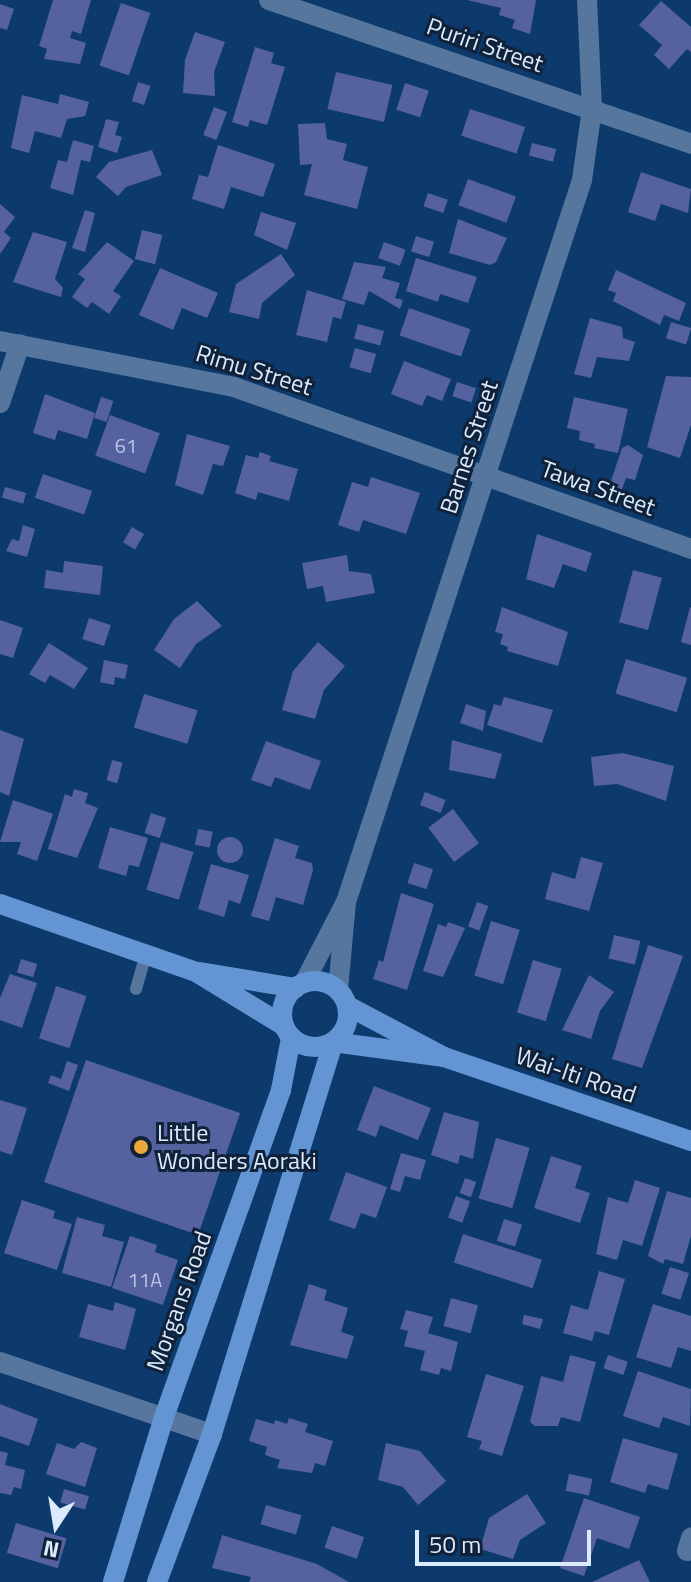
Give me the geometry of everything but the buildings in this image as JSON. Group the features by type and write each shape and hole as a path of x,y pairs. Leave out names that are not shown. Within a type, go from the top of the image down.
{"street":[{"name":"Puriri Street","path":"269,0 691,144"},
{"name":"Barnes Street","path":"300,986 346,902 573,210 592,109 587,0"},
{"name":"Rimu Street","path":"10,342 234,387 487,475"},
{"path":"0,403 10,342"},
{"name":"Tawa Street","path":"487,475 691,549"},
{"name":"Barnes Street","path":"343,998 346,902"},
{"path":"0,904 196,972 300,986 322,982 343,998 347,1025 333,1042 212,1434 157,1582"},
{"path":"196,972 311,1047 333,1042"},
{"path":"288,1032 284,1005 300,986"},
{"name":"Wai-Iti Road","path":"343,998 444,1057"},
{"name":"Morgans Road","path":"113,1582 164,1417 260,1154 288,1032"},
{"name":"Wai-Iti Road","path":"333,1042 444,1057 691,1141"},
{"path":"0,1362 212,1434"}],"lane":[{"path":"136,989 146,954"}],"place":[{"name":"Little Wonders Aoraki","path":"141,1147"}]}
